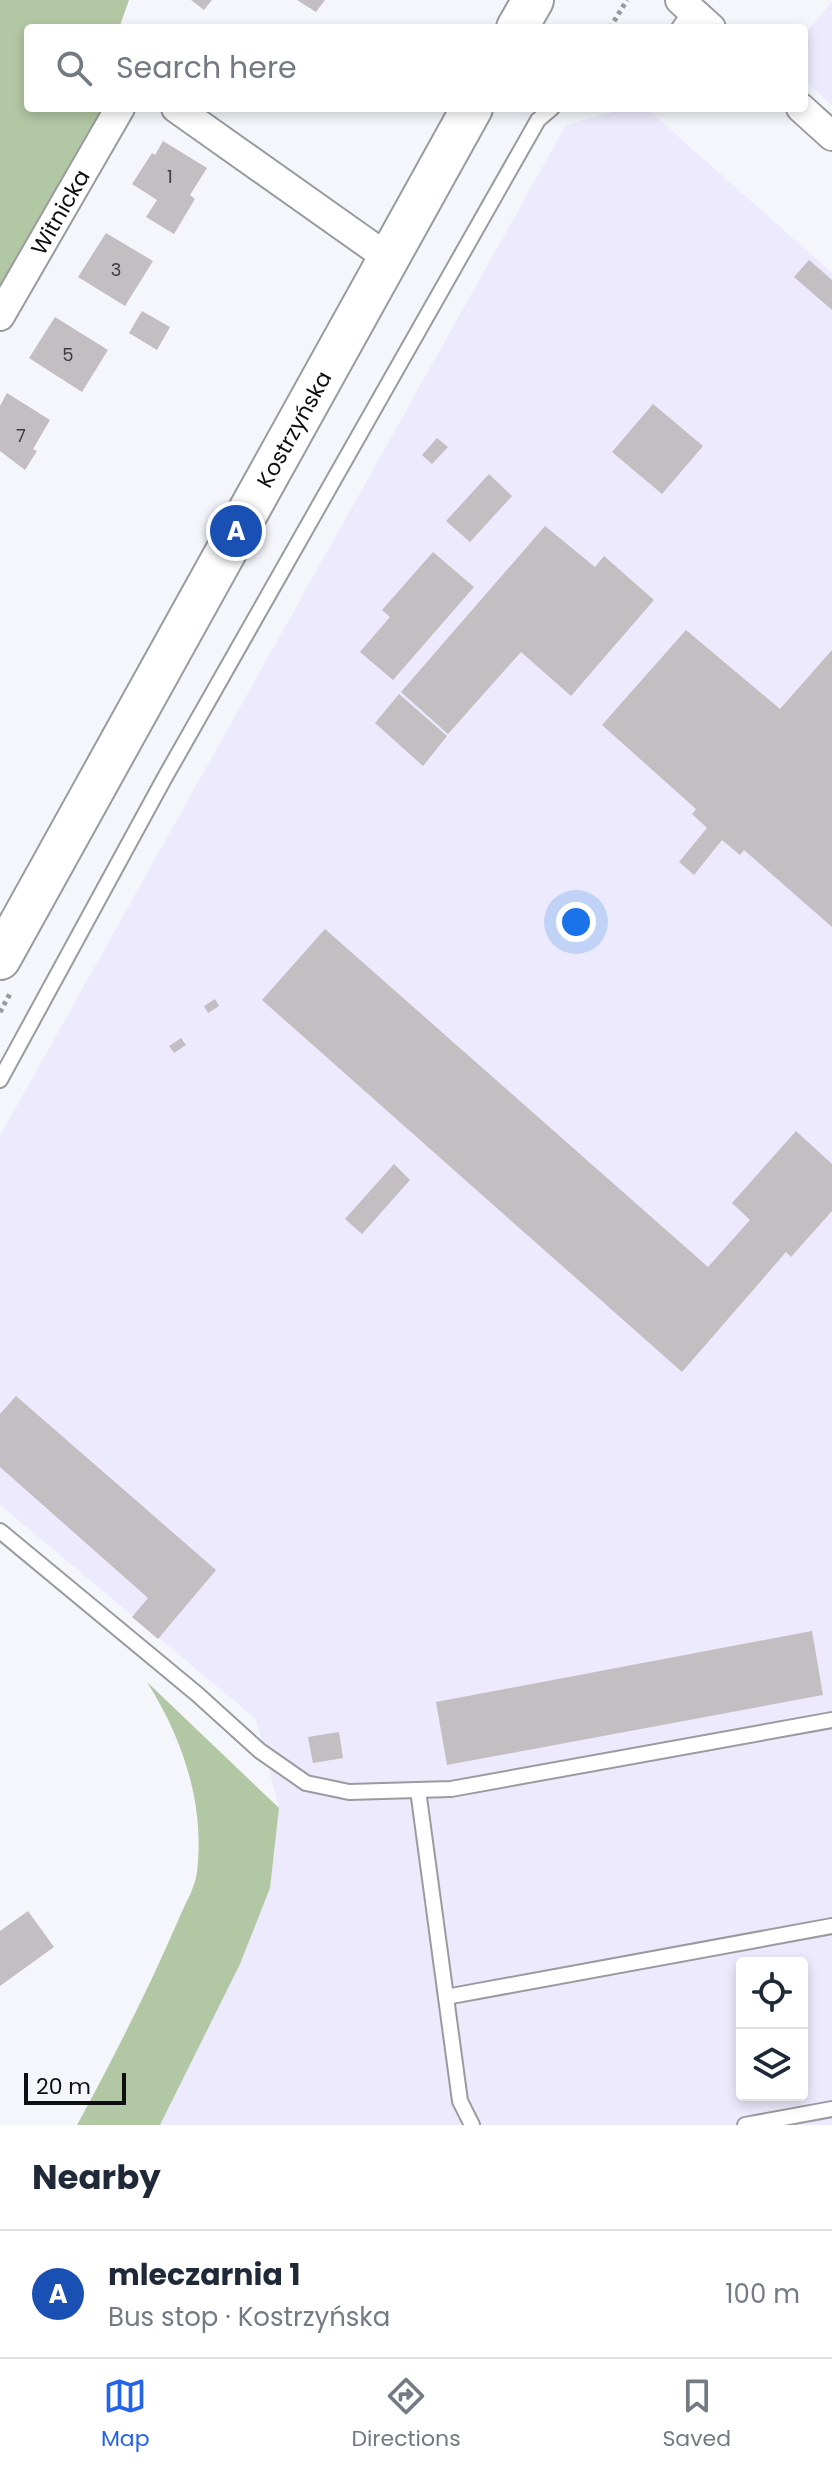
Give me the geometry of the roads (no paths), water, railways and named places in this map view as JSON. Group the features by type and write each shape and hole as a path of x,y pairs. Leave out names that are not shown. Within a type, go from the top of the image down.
{"main road":[{"path":"519,24 533,0"},
{"name":"Kostrzyńska","path":"0,959 12,911 470,112"}],"street":[{"name":"Witnicka","path":"0,316 118,112"},
{"path":"182,112 388,258"},
{"path":"805,112 832,136"}],"lane":[{"path":"0,1080 164,779 538,120 547,112"},
{"path":"0,1531 197,1694 260,1751 306,1783 349,1792 451,1789 832,1720"},
{"path":"418,1790 460,2101 472,2125"},
{"path":"446,1997 832,1926"},
{"path":"745,2125 832,2109"}],"place":[{"name":"mleczarnia 1","path":"236,531"}]}
